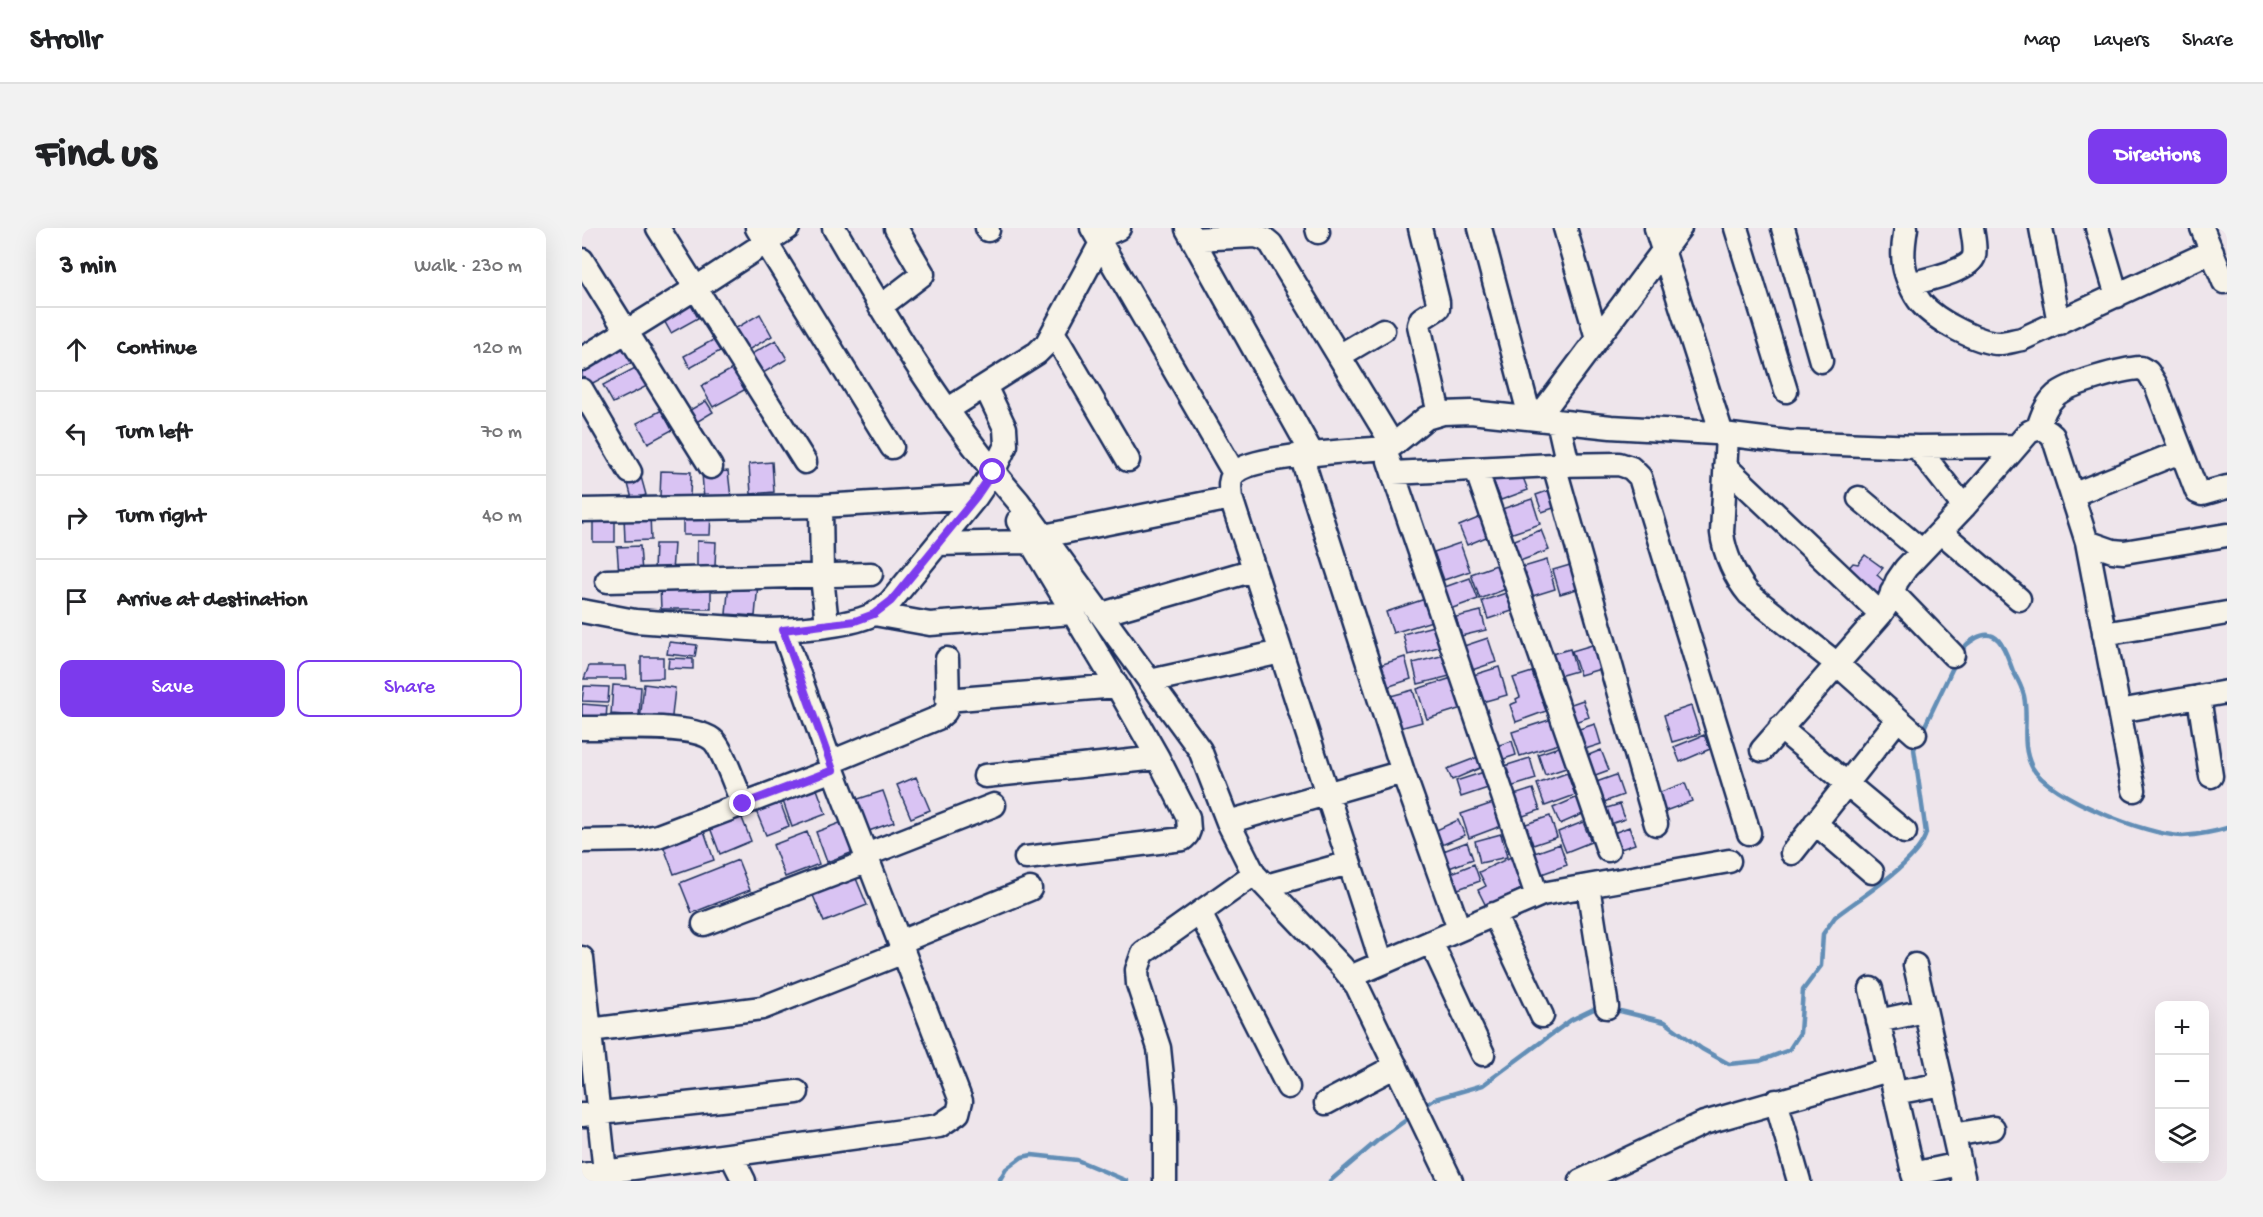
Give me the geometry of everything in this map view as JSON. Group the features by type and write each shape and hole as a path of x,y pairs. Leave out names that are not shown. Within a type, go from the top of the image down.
{"street":[{"path":"658,228 805,462"},
{"path":"582,359 696,288 762,235 788,228"},
{"path":"834,228 880,307 947,410 993,472 1018,501 1072,613 1158,758 1188,818 1189,830 1182,839 1026,858"},
{"path":"880,307 923,274 896,228"},
{"path":"947,410 1037,352 1047,343 1097,236 1119,228"},
{"path":"1420,228 1438,308 1421,319 1419,325 1439,414"},
{"path":"1480,228 1542,419 1561,465 1656,824"},
{"path":"1565,228 1598,338"},
{"path":"1656,228 1725,434 1722,533 1723,546 1736,577 1749,594 1837,664 1915,734"},
{"path":"1542,419 1598,338 1680,228"},
{"path":"1736,228 1786,391"},
{"path":"1783,228 1821,361"},
{"path":"1906,228 1903,248 1904,266 1910,284 1922,304 1945,322 1972,336 1998,343 2022,339 2116,296 2218,254"},
{"path":"1910,284 1969,264 1974,257 1972,228"},
{"path":"2041,228 2059,322"},
{"path":"2097,228 2116,296"},
{"path":"2202,228 2218,254 2224,282"},
{"path":"1459,929 1403,772 1307,455 1190,234 1256,236 1271,244 1339,356 1389,446 1394,473 1537,896"},
{"path":"762,235 892,447"},
{"path":"1097,236 1234,473"},
{"path":"582,260 711,467"},
{"path":"1339,356 1383,330"},
{"path":"1053,332 1128,460"},
{"path":"2038,428 2045,409 2055,396 2068,387 2141,368 2148,372 2156,385 2197,492 2202,494 2227,486"},
{"path":"582,611 634,621 783,630 855,621 874,614 891,601 976,497 993,472 1006,445 1005,428 985,386"},
{"path":"582,390 630,472"},
{"path":"1382,963 1230,498 1230,483 1234,473 1248,464 1389,446 1426,418 1439,414 1471,412 1611,427 1725,434 1788,442 1917,447 2016,446"},
{"path":"1762,750 1881,614 1906,568 1964,507 2029,432 2038,428 2047,430 2053,436 2087,542 2134,790"},
{"path":"1917,447 1964,507"},
{"path":"2073,495 2180,452"},
{"path":"1394,473 1619,464 1631,468 1640,477 1749,833"},
{"path":"1725,466 1881,614"},
{"path":"1476,469 1608,850"},
{"path":"582,510 821,506 976,497"},
{"path":"938,544 1037,539 1230,498"},
{"path":"1859,498 1922,551"},
{"path":"821,506 822,576 827,625"},
{"path":"1941,532 2019,599"},
{"path":"2087,542 2113,551 2124,552 2227,535"},
{"path":"1037,539 1101,614 1200,750 1228,822 1260,880 1357,986 1451,1181"},
{"path":"1101,614 1254,570"},
{"path":"607,581 872,574"},
{"path":"1892,592 1953,654"},
{"path":"874,614 930,624 1072,613"},
{"path":"2104,634 2227,613"},
{"path":"582,1175 604,1172 644,1174 731,1155 939,1126 958,1113 961,1101 832,766 783,630"},
{"path":"1150,681 1281,652"},
{"path":"582,840 639,840 658,836 743,804 938,718 945,712 947,700 947,659"},
{"path":"947,700 1117,686"},
{"path":"2119,711 2227,692"},
{"path":"2199,697 2211,776"},
{"path":"1792,853 1898,719"},
{"path":"582,728 682,729 701,733 716,744 743,804"},
{"path":"1780,728 1905,832"},
{"path":"985,776 1158,758"},
{"path":"1228,822 1403,772"},
{"path":"704,924 994,805"},
{"path":"1815,823 1872,872"},
{"path":"1350,977 1537,896 1729,861"},
{"path":"1165,1181 1165,1106 1159,1048 1138,984 1137,970 1143,953 1200,913 1260,880 1349,863"},
{"path":"1588,886 1607,1007"},
{"path":"586,1030 762,1008 1030,889"},
{"path":"1200,913 1288,1086"},
{"path":"1494,914 1542,1016"},
{"path":"1431,942 1483,1054"},
{"path":"582,958 590,1114 604,1172"},
{"path":"1871,989 1914,1178 1962,1172 1914,965"},
{"path":"1878,1021 1925,1011"},
{"path":"1326,1103 1396,1066"},
{"path":"1581,1181 1704,1124 1776,1101 1889,1070"},
{"path":"1895,1093 1942,1084"},
{"path":"590,1114 797,1092"},
{"path":"1776,1101 1799,1181"},
{"path":"1954,1135 1993,1128"},
{"path":"731,1155 744,1181"}],"building":[{"path":"688,300 698,318 671,333 661,315"},
{"path":"760,314 772,336 743,353 731,331"},
{"path":"713,340 720,351 690,368 684,356"},
{"path":"776,340 787,359 758,376 746,357"},
{"path":"622,342 633,362 587,386 582,377 582,363"},
{"path":"637,367 647,386 613,403 603,385"},
{"path":"734,368 746,389 713,407 701,386"},
{"path":"706,401 713,412 690,426 683,414"},
{"path":"662,410 672,430 648,443 637,423"},
{"path":"772,462 774,492 751,494 749,464"},
{"path":"1520,470 1528,490 1501,500 1493,480"},
{"path":"661,471 691,472 690,497 660,497"},
{"path":"728,471 731,498 704,500 702,473"},
{"path":"640,473 646,495 632,499 626,476"},
{"path":"1556,488 1562,505 1542,512 1536,495"},
{"path":"1532,499 1540,524 1507,535 1499,510"},
{"path":"683,512 711,513 710,535 683,535"},
{"path":"593,513 615,513 615,542 593,542"},
{"path":"650,514 651,540 625,541 624,516"},
{"path":"1483,516 1491,535 1467,545 1459,526"},
{"path":"1541,530 1549,550 1520,561 1512,541"},
{"path":"697,541 716,542 715,566 697,571"},
{"path":"1460,543 1470,571 1444,580 1434,552"},
{"path":"655,544 674,544 672,572 654,571"},
{"path":"640,546 642,573 619,575 617,547"},
{"path":"1865,555 1883,568 1877,575 1887,584 1876,597 1846,571 1853,563 1858,564"},
{"path":"1547,560 1555,589 1526,598 1517,569"},
{"path":"1502,563 1511,587 1480,599 1471,574"},
{"path":"1577,563 1584,587 1560,594 1553,570"},
{"path":"1470,578 1478,599 1450,609 1442,588"},
{"path":"729,582 758,584 755,616 726,614"},
{"path":"660,585 711,585 711,609 661,609"},
{"path":"1509,592 1515,610 1488,619 1482,601"},
{"path":"1425,599 1432,621 1393,633 1386,612"},
{"path":"1481,611 1486,630 1461,636 1456,617"},
{"path":"1441,624 1446,645 1408,655 1403,634"},
{"path":"1488,638 1496,662 1469,671 1461,647"},
{"path":"669,642 697,645 695,657 667,654"},
{"path":"1599,643 1607,667 1580,675 1572,651"},
{"path":"1570,649 1576,671 1555,677 1548,655"},
{"path":"1449,654 1454,675 1418,684 1413,663"},
{"path":"641,657 663,657 663,678 641,679"},
{"path":"1405,657 1411,679 1387,687 1380,665"},
{"path":"669,658 693,659 693,669 668,668"},
{"path":"589,666 626,666 627,679 584,679"},
{"path":"1499,667 1507,695 1475,704 1467,677"},
{"path":"1532,672 1546,711 1516,722 1510,705 1517,702 1516,699 1520,697 1513,678"},
{"path":"1455,677 1465,707 1427,719 1417,689"},
{"path":"644,684 675,688 671,725 640,721"},
{"path":"613,685 641,687 639,716 611,714"},
{"path":"584,686 609,687 608,702 582,701"},
{"path":"1413,690 1422,722 1396,729 1387,697"},
{"path":"1583,700 1589,717 1569,724 1563,707"},
{"path":"582,704 607,706 606,719 582,717"},
{"path":"1691,706 1700,734 1672,742 1664,715"},
{"path":"1552,719 1559,744 1520,756 1512,732"},
{"path":"1595,724 1601,744 1579,751 1573,731"},
{"path":"1704,735 1710,749 1680,762 1674,747"},
{"path":"1512,741 1516,755 1495,762 1490,748"},
{"path":"1562,746 1569,767 1545,775 1538,754"},
{"path":"1601,750 1609,770 1587,778 1579,759"},
{"path":"1478,757 1482,767 1452,780 1447,769"},
{"path":"1530,758 1536,779 1507,788 1501,767"},
{"path":"1484,772 1488,788 1461,797 1456,781"},
{"path":"1567,773 1575,795 1545,806 1537,784"},
{"path":"1616,775 1623,795 1596,805 1588,785"},
{"path":"916,777 930,810 911,818 897,785"},
{"path":"1685,783 1692,801 1665,811 1658,793"},
{"path":"817,789 826,814 792,827 783,801"},
{"path":"1533,789 1540,810 1515,819 1508,797"},
{"path":"883,791 894,822 866,832 855,800"},
{"path":"1578,797 1585,813 1560,824 1553,808"},
{"path":"780,802 789,826 766,835 756,811"},
{"path":"1493,803 1501,826 1469,838 1461,814"},
{"path":"1620,804 1625,819 1602,827 1597,811"},
{"path":"740,813 751,841 720,854 709,825"},
{"path":"1550,816 1557,837 1527,847 1520,826"},
{"path":"1458,820 1465,835 1437,847 1430,833"},
{"path":"845,821 856,851 827,862 816,832"},
{"path":"1583,822 1591,842 1566,852 1558,832"},
{"path":"1629,827 1635,844 1612,852 1606,836"},
{"path":"704,831 714,860 674,874 663,845"},
{"path":"807,832 819,864 785,877 773,845"},
{"path":"1501,834 1507,857 1480,863 1475,841"},
{"path":"1467,842 1473,859 1444,870 1438,853"},
{"path":"1560,844 1567,865 1536,876 1529,855"},
{"path":"1513,856 1528,886 1486,906 1478,890 1486,886 1479,872"},
{"path":"738,860 750,890 692,913 680,883"},
{"path":"1474,864 1480,881 1450,892 1444,876"},
{"path":"855,876 867,905 824,922 812,893"}],"waterway":[{"path":"1960,653 1969,643 1984,635 1991,635 2001,643 2024,696 2028,758 2042,779 2058,790 2101,813 2167,834 2187,836 2227,828"},
{"path":"1922,732 1956,661"},
{"path":"1612,1009 1665,1022 1702,1049 1729,1064 1760,1061 1789,1050 1800,1033 1803,990 1821,966 1823,934 1835,917 1872,890 1912,856 1926,833 1914,749 1917,742"},
{"path":"1422,1108 1435,1099 1483,1085 1571,1020 1600,1006"},
{"path":"1330,1181 1377,1141 1413,1115"},
{"path":"999,1181 1006,1169 1022,1157 1032,1155 1077,1160 1127,1181"}],"route":[{"path":"743,804 833,770 783,630 855,621 874,614 891,601 976,497 993,472"}]}
